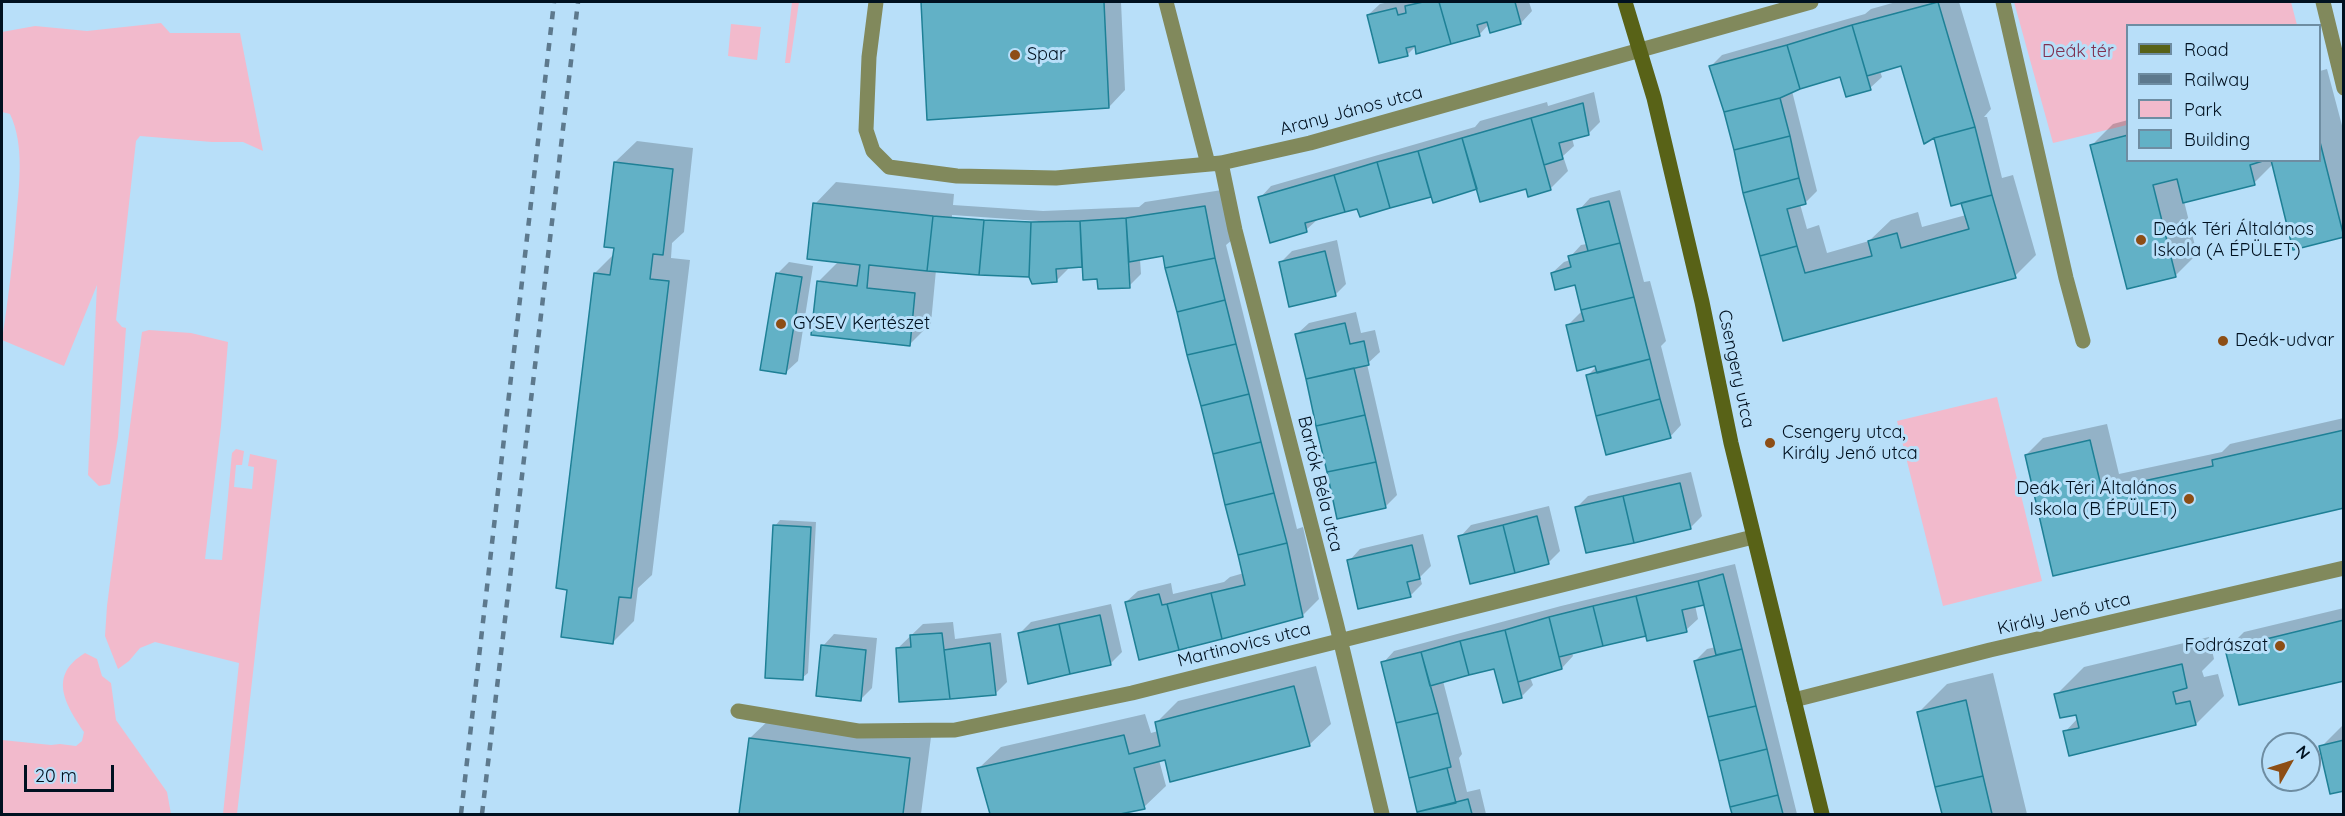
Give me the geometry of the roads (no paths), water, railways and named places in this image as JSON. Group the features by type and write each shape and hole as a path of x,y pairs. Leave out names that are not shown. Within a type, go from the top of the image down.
{"main road":[{"name":"Csengery utca","path":"1625,2 1654,98 1702,302 1753,537 1822,814"}],"street":[{"name":"Arany János utca","path":"876,2 869,57 866,130 873,150 889,167 957,176 1056,178 1215,163 1310,143 1811,2"},
{"name":"Bartók Béla utca","path":"1166,2 1235,230 1341,642 1382,814"},
{"path":"2003,2 2066,278 2083,341"},
{"path":"2323,2 2343,88"},
{"name":"Martinovics utca","path":"738,711 858,731 955,730 1132,693 1753,537"},
{"name":"Király Jenő utca","path":"1794,700 1990,650 2343,568"}],"railway":[{"path":"461,814 554,2"},
{"path":"482,814 578,2"}],"place":[{"name":"Spar","path":"1015,55"},
{"name":"Deák Téri Általános Iskola (A ÉPÜLET)","path":"2141,240"},
{"name":"GYSEV Kertészet","path":"781,324"},
{"name":"Deák-udvar","path":"2223,341"},
{"name":"Csengery utca, Király Jenő utca","path":"1770,443"},
{"name":"Deák Téri Általános Iskola (B ÉPÜLET)","path":"2189,499"},
{"name":"Fodrászat","path":"2280,646"}],"park label":[{"name":"Deák tér","path":"2078,52"}]}
